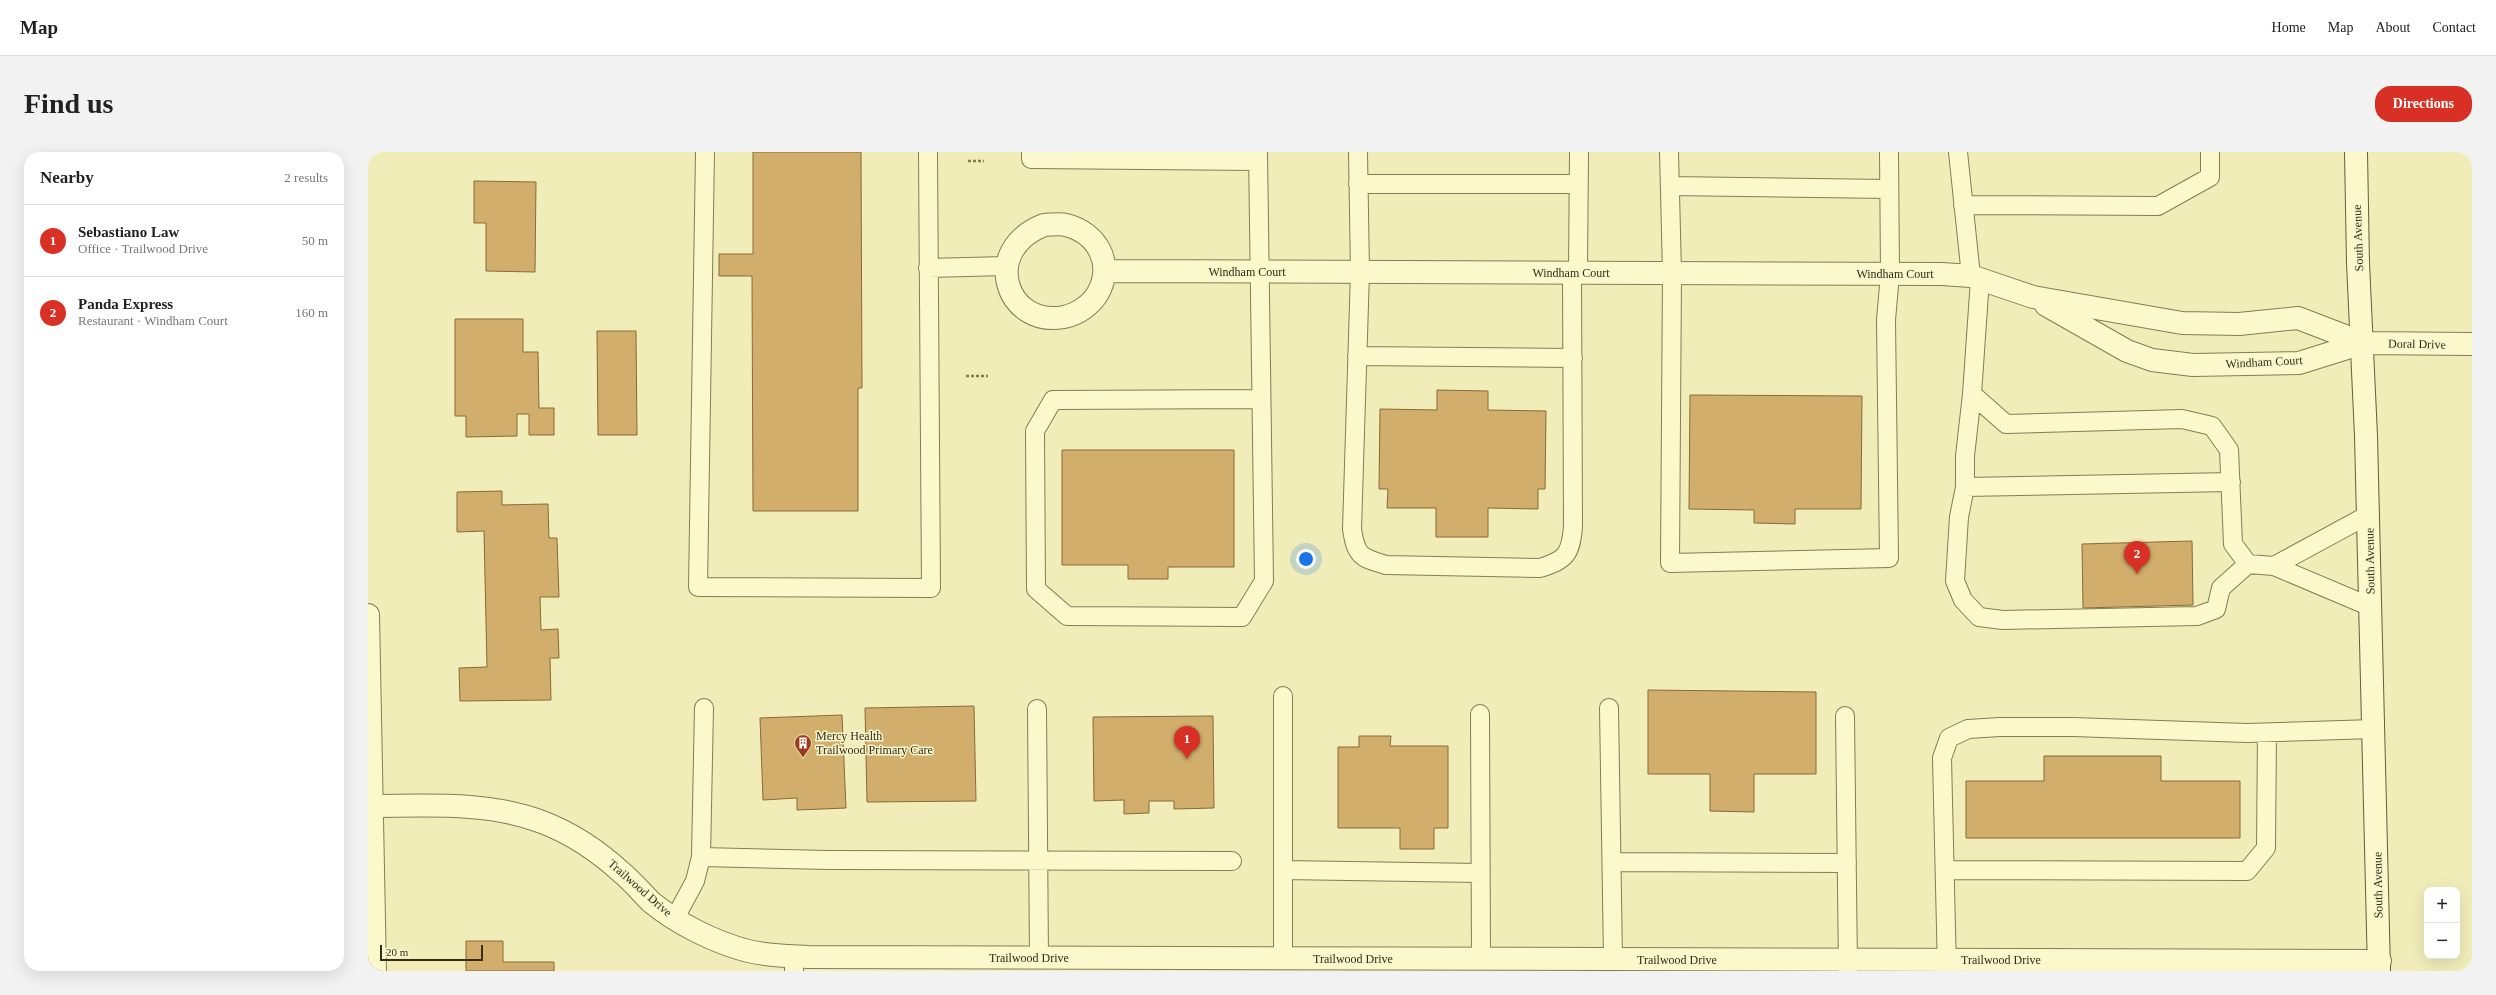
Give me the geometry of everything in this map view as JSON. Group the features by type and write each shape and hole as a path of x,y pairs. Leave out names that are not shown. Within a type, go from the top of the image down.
{"street":[{"name":"South Avenue","path":"2356,152 2358,263 2363,343 2371,607 2379,966"},
{"path":"1065,224 1086,234 1100,251 1106,271 1104,282 1093,300 1075,315 1053,319 1035,315 1018,303 1008,284 1006,266 1013,246 1030,231 1044,225 1065,224"},
{"name":"Windham Court","path":"1106,271 1890,274 1975,277 2033,297 2182,323 2239,324 2298,318 2363,343"},
{"name":"Windham Court","path":"2033,297 2127,351 2152,360 2193,365 2299,363 2363,343"},
{"name":"Doral Drive","path":"2363,343 2472,344"},
{"path":"368,615 370,806 375,971"},
{"name":"Trailwood Drive","path":"370,806 491,809 519,814 543,822 571,836 597,852 621,872 652,902 675,918 726,944 794,964 898,964 1039,958 1149,964 1283,958 1481,959 1565,965 1613,960 1848,966 2379,966"}],"lane":[{"path":"705,152 698,587 932,588 928,152"},
{"path":"1031,152 1031,159 1258,156 1259,399 1264,581 1242,617 1067,616 1036,589 1035,431 1053,400 1259,399"},
{"path":"1358,152 1360,272 1352,529 1354,547 1365,559 1386,565 1540,568 1560,561 1572,545 1573,358 1579,152"},
{"path":"1669,152 1672,273 1670,563 1889,558 1886,320 1890,274 1889,152"},
{"path":"1958,152 1963,204 1975,277 1972,394 1965,456 1965,487 1958,518 1956,581 1963,600 1979,617 2004,620 2197,616 2216,609 2221,588 2248,564 2274,566 2371,607"},
{"path":"1963,204 2158,206 2210,177 2210,152"},
{"path":"1358,184 1579,184"},
{"path":"1670,186 1889,188"},
{"path":"928,268 1006,266"},
{"path":"1357,356 1573,358"},
{"path":"1972,394 2006,424 2182,419 2212,426 2229,450 2233,544 2248,564"},
{"path":"1965,487 2230,482"},
{"path":"2274,566 2368,515"},
{"path":"1283,958 1284,696"},
{"path":"675,918 695,881 701,857 704,708"},
{"path":"1609,708 1613,862 1613,960"},
{"path":"1037,709 1039,958"},
{"path":"1480,714 1481,959"},
{"path":"1845,716 1848,966"},
{"path":"1947,966 1942,758 1949,738 1968,729 2073,727 2267,733 2374,729"},
{"path":"1945,870 2246,871 2266,848 2267,733"},
{"path":"701,857 829,860 1232,861"},
{"path":"1613,862 1847,863"},
{"path":"1283,870 1480,873"}],"path":[{"path":"968,161 984,161"},
{"path":"966,376 988,376"}],"building":[{"path":"753,152 861,152 862,388 858,388 858,511 753,511 752,276 719,276 719,254 753,254"},
{"path":"474,181 536,182 535,272 486,271 486,223 474,223"},
{"path":"455,319 523,319 523,352 538,352 539,408 554,408 554,435 529,435 529,414 517,414 517,436 466,437 466,416 455,416"},
{"path":"597,331 636,331 637,435 598,435"},
{"path":"1437,390 1488,391 1488,410 1546,411 1545,489 1538,489 1538,509 1488,508 1488,537 1436,537 1436,508 1387,508 1388,489 1379,489 1380,409 1437,410"},
{"path":"1690,395 1862,396 1861,509 1795,509 1795,524 1754,523 1754,510 1689,509"},
{"path":"1062,450 1234,450 1234,567 1168,567 1168,579 1128,579 1128,565 1062,565"},
{"path":"502,491 502,505 548,504 549,538 557,538 559,597 540,597 541,630 558,629 559,658 550,658 551,700 460,701 459,668 487,667 484,531 457,532 457,492"},
{"path":"2192,541 2193,605 2083,608 2082,544"},
{"path":"1648,690 1816,692 1816,774 1754,774 1754,812 1710,811 1710,774 1648,774"},
{"path":"974,706 976,801 867,802 865,708"},
{"name":"Mercy Health Trailwood Primary Care","path":"842,715 846,808 797,810 797,798 763,800 760,718"},
{"path":"1213,716 1214,808 1174,809 1174,801 1149,801 1149,813 1124,814 1124,800 1094,801 1093,717"},
{"path":"1359,736 1391,736 1390,746 1448,746 1448,828 1434,828 1434,849 1400,849 1400,828 1338,828 1338,747 1359,747"},
{"path":"2044,756 2161,756 2161,781 2240,781 2240,838 1966,838 1966,781 2044,781"},
{"path":"466,941 503,941 503,962 554,962 554,971 466,971"}],"place":[{"name":"Panda Express","path":"2137,574"},
{"name":"Mercy Health Trailwood Primary Care","path":"803,758"},
{"name":"Sebastiano Law","path":"1187,759"}]}
